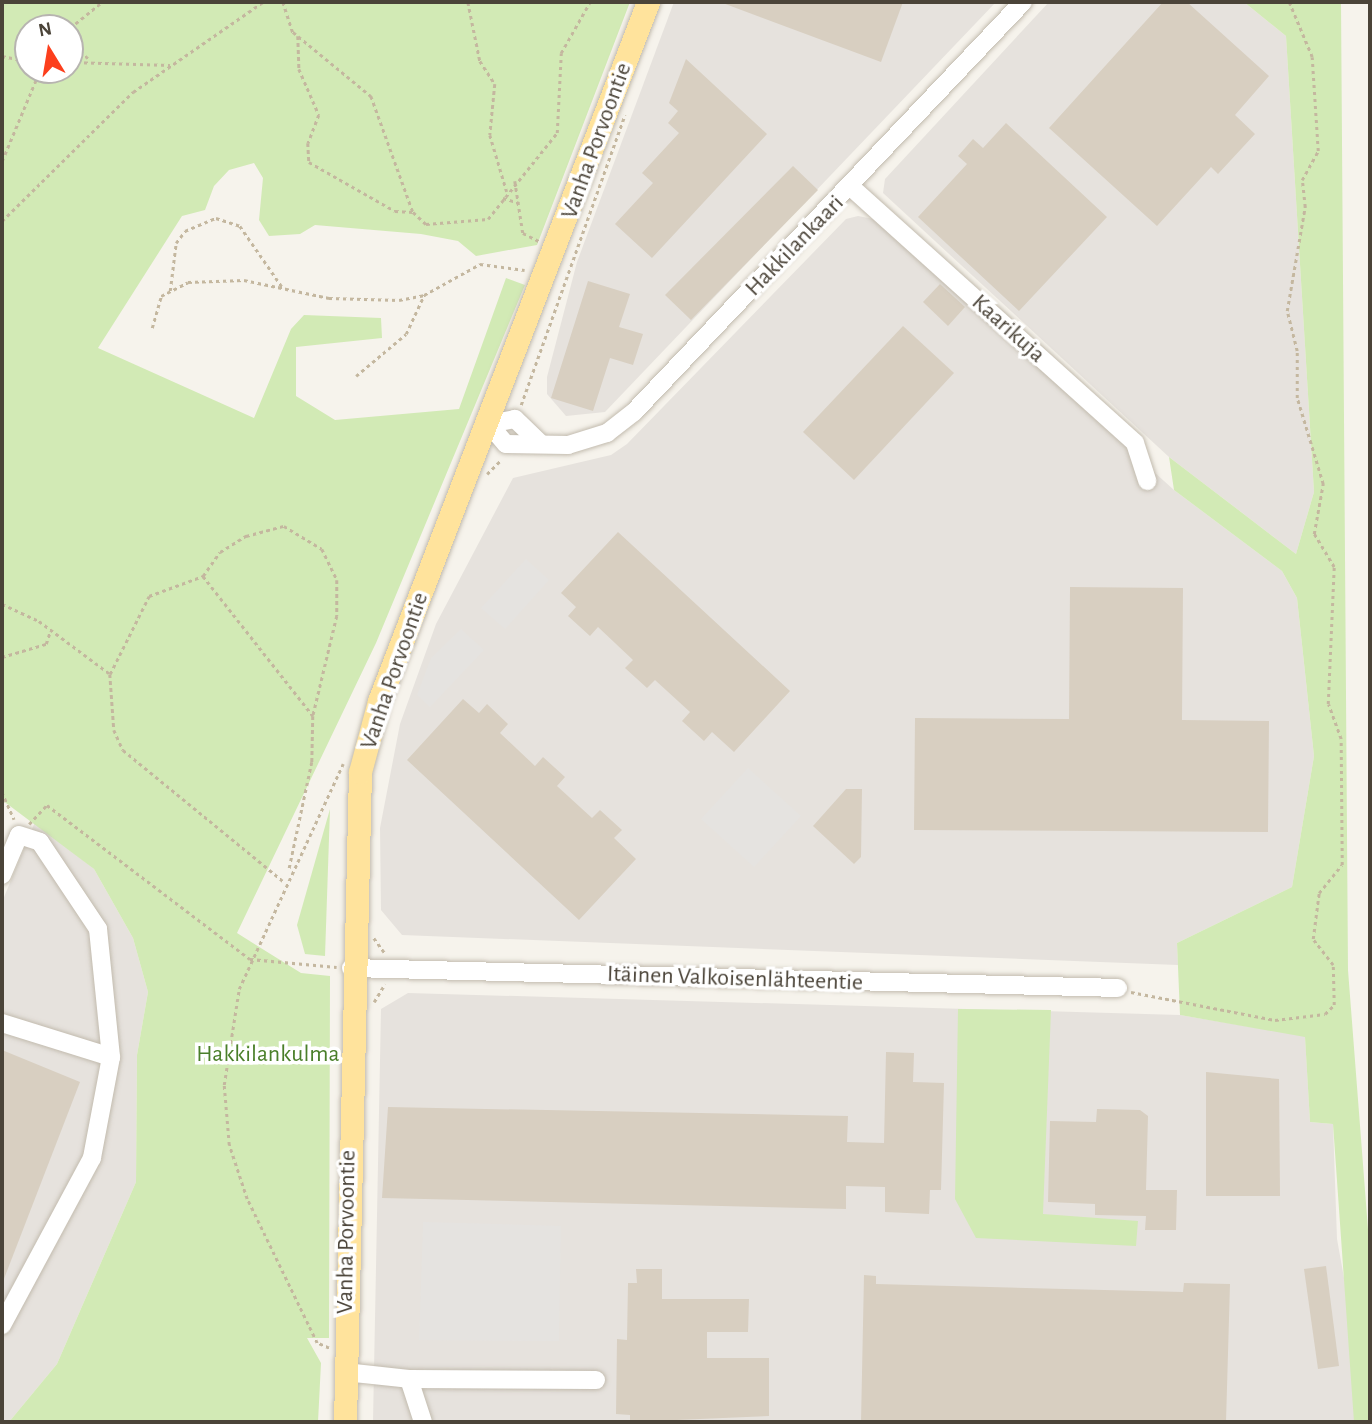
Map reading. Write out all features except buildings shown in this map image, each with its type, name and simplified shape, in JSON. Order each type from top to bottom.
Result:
[{"type":"main road","name":"Vanha Porvoontie","points":[[345,1422],[351,968],[360,772],[379,701],[558,248],[648,2]]},
{"type":"street","name":"Hakkilankaari","points":[[506,454],[540,443],[588,442],[634,412],[851,187],[1023,2]]},
{"type":"street","name":"Kaarikuja","points":[[851,187],[1135,443],[1147,481]]},
{"type":"street","points":[[506,454],[489,424],[514,419],[540,443]]},
{"type":"street","points":[[2,875],[19,835],[40,842],[98,929],[111,1058],[92,1158],[2,1325]]},
{"type":"street","name":"Itäinen Valkoisenlähteentie","points":[[351,968],[1118,988]]},
{"type":"street","points":[[2,1023],[111,1058]]},
{"type":"street","points":[[345,1372],[409,1379],[596,1380]]},
{"type":"street","points":[[409,1379],[423,1422]]},
{"type":"path","points":[[84,17],[102,2]]},
{"type":"path","points":[[2,221],[133,92],[263,2]]},
{"type":"path","points":[[283,2],[298,36],[299,69],[319,115],[308,144],[309,162],[395,211],[413,212]]},
{"type":"path","points":[[468,2],[480,61],[495,84],[490,135],[507,192]]},
{"type":"path","points":[[298,36],[371,96],[413,212],[426,224],[477,223],[503,198],[557,133],[561,53],[590,2]]},
{"type":"path","points":[[1118,988],[1275,1020],[1325,1014],[1334,1005],[1333,965],[1313,939],[1319,893],[1342,865],[1341,739],[1328,704],[1335,567],[1314,534],[1323,484],[1297,398],[1297,351],[1287,311],[1305,207],[1301,180],[1318,151],[1312,57],[1289,2]]},
{"type":"path","points":[[84,55],[90,60]]},
{"type":"path","points":[[84,61],[170,65]]},
{"type":"path","points":[[2,161],[34,84]]},
{"type":"path","points":[[514,419],[630,102]]},
{"type":"path","points":[[515,181],[523,233],[558,248]]},
{"type":"path","points":[[503,198],[519,203]]},
{"type":"path","points":[[170,291],[176,243],[185,231],[216,218],[240,226],[283,288]]},
{"type":"path","points":[[152,328],[160,296],[188,282],[244,280],[365,301],[424,295],[480,264],[547,275]]},
{"type":"path","points":[[356,376],[407,334],[424,295]]},
{"type":"path","points":[[484,478],[506,454]]},
{"type":"path","points":[[284,881],[123,750],[114,730],[110,674],[133,617],[149,596],[202,576],[220,552],[268,526],[301,534],[333,561],[337,616],[313,716],[312,762],[289,873]]},
{"type":"path","points":[[202,576],[313,716]]},
{"type":"path","points":[[2,604],[50,632],[110,674]]},
{"type":"path","points":[[2,657],[46,645],[50,632]]},
{"type":"path","points":[[332,1349],[317,1343],[247,1199],[229,1144],[227,1055],[250,959],[284,881],[328,806],[343,764]]},
{"type":"path","points":[[2,792],[19,835],[47,805],[250,959],[351,968]]},
{"type":"path","points":[[369,1008],[384,985],[385,969],[385,953],[370,932]]},
{"type":"shaded area","points":[[674,2],[996,2],[605,412],[566,416],[547,394],[547,377],[577,262]]},
{"type":"shaded area","points":[[1049,2],[1244,2],[1286,36],[1314,492],[1296,554],[1169,457],[883,193],[885,179]]},
{"type":"shaded area","points":[[858,216],[873,219],[1174,490],[1282,571],[1297,598],[1314,756],[1292,887],[1177,943],[1178,965],[402,935],[381,910],[380,828],[400,724],[436,624],[513,478],[611,455],[627,444],[846,219]]},
{"type":"shaded area","points":[[526,559],[549,580],[505,629],[481,608]]},
{"type":"shaded area","points":[[461,629],[484,650],[430,707],[417,695],[431,658]]},
{"type":"shaded area","points":[[748,768],[801,816],[754,867],[701,819]]},
{"type":"shaded area","points":[[35,822],[94,869],[133,938],[148,992],[137,1055],[136,1182],[57,1364],[9,1422],[2,1422],[2,902]]},
{"type":"shaded area","points":[[408,993],[1180,1015],[1305,1036],[1310,1122],[1333,1124],[1337,1239],[1370,1422],[373,1422],[381,1009]]},
{"type":"shaded area","points":[[423,1222],[561,1226],[559,1341],[419,1340]]},
{"type":"green space","name":"Hakkilankulma","points":[[2,2],[630,2],[537,245],[476,256],[458,241],[421,234],[315,225],[300,234],[269,236],[259,220],[263,178],[254,163],[229,170],[214,186],[205,210],[182,216],[98,348],[254,418],[291,329],[304,315],[381,318],[382,338],[296,347],[296,396],[335,420],[459,409],[506,278],[525,285],[376,643],[237,933],[301,973],[330,976],[329,1338],[307,1338],[321,1363],[318,1422],[9,1422],[57,1364],[136,1182],[137,1055],[148,992],[133,938],[94,869],[2,800]]},
{"type":"green space","points":[[1244,2],[1341,2],[1348,970],[1370,1255],[1370,1422],[1354,1422],[1333,1124],[1310,1122],[1305,1037],[1180,1015],[1177,943],[1292,887],[1314,756],[1297,598],[1282,571],[1174,490],[1169,457],[1296,554],[1314,492],[1286,36]]},
{"type":"green space","points":[[330,809],[325,956],[305,954],[297,925]]},
{"type":"green space","points":[[958,1009],[1051,1010],[1043,1214],[1138,1221],[1136,1246],[976,1238],[955,1199]]}]
